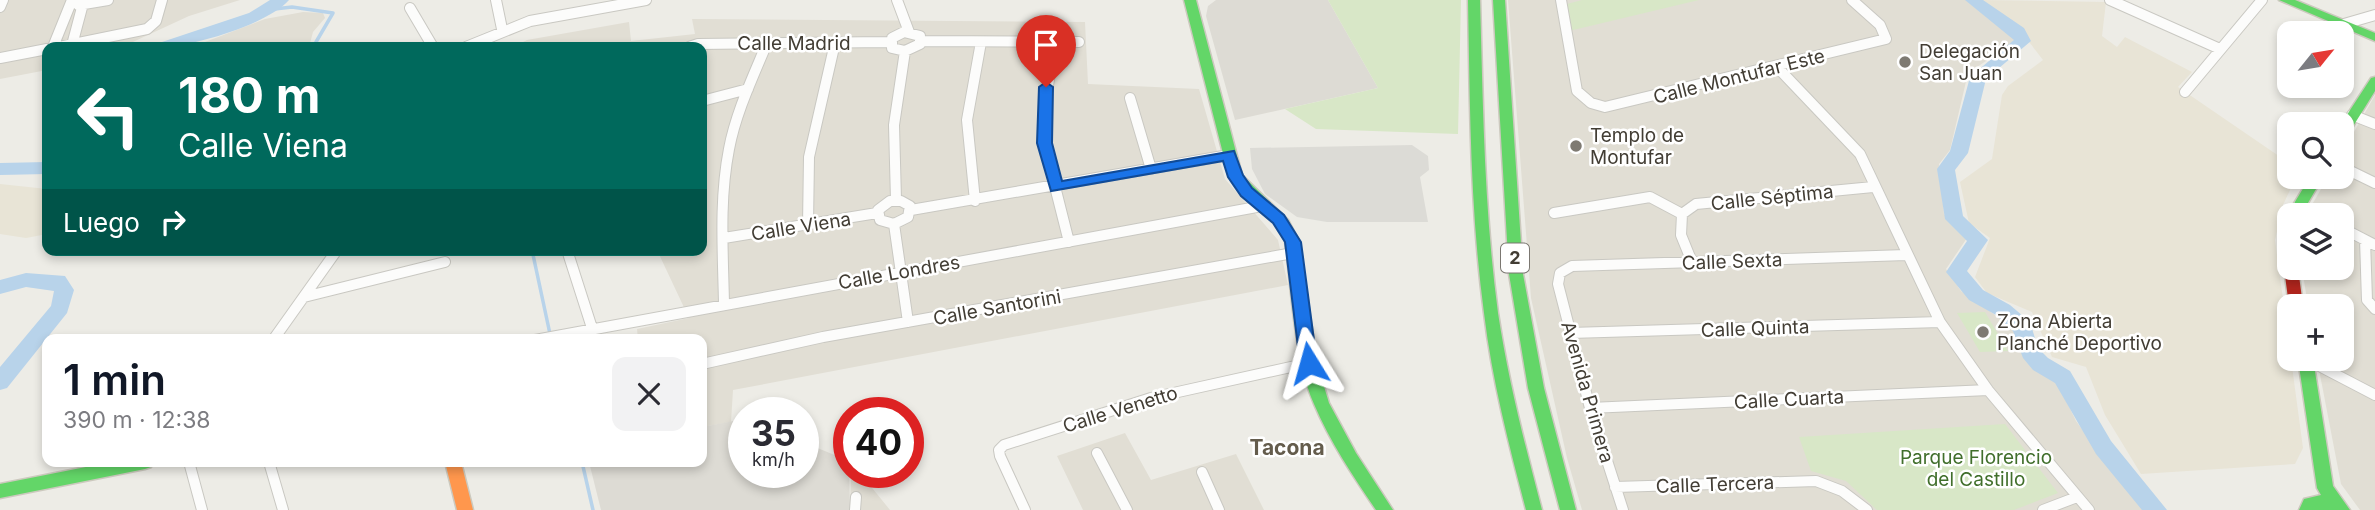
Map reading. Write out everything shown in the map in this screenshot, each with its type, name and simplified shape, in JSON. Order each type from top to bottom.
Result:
[{"type":"main road","points":[[1190,0],[1236,177],[1288,231],[1309,363],[1323,408],[1352,463],[1385,510]]},
{"type":"main road","name":"2","points":[[1474,0],[1482,219],[1491,312],[1508,411],[1534,510]]},
{"type":"main road","name":"2","points":[[1499,0],[1511,219],[1521,312],[1540,412],[1568,510]]},
{"type":"main road","points":[[2285,0],[2337,21]]},
{"type":"main road","points":[[2354,28],[2375,37]]},
{"type":"main road","points":[[2375,65],[2375,73]]},
{"type":"main road","points":[[2354,112],[2375,81]]},
{"type":"main road","points":[[2307,371],[2326,488],[2341,510]]},
{"type":"main road","points":[[0,491],[120,467]]},
{"type":"main road","points":[[454,467],[465,510]]},
{"type":"main road","points":[[2312,506],[2326,488]]},
{"type":"main road","points":[[2312,506],[2341,510]]},
{"type":"street","points":[[0,7],[3,0]]},
{"type":"street","points":[[55,42],[71,4],[108,0]]},
{"type":"street","points":[[86,42],[146,29],[156,22],[162,0]]},
{"type":"street","points":[[496,0],[502,29]]},
{"type":"street","points":[[476,42],[502,29],[600,4],[646,0]]},
{"type":"street","points":[[897,0],[904,33]]},
{"type":"street","name":"Calle Montufar Este","points":[[1561,0],[1577,91],[1591,103],[1615,106],[1886,39],[1880,24],[1852,0]]},
{"type":"street","points":[[2110,0],[2220,49]]},
{"type":"street","points":[[2185,92],[2262,0]]},
{"type":"street","points":[[73,42],[83,2]]},
{"type":"street","points":[[410,8],[430,42]]},
{"type":"street","points":[[2354,21],[2375,15]]},
{"type":"street","points":[[904,33],[920,36],[922,41],[918,47],[905,51],[892,48],[890,42],[904,33]]},
{"type":"street","points":[[922,41],[1079,43]]},
{"type":"street","name":"Calle Madrid","points":[[707,45],[890,42]]},
{"type":"street","points":[[975,201],[967,120],[981,42]]},
{"type":"street","points":[[1055,42],[1043,117],[1044,143],[1069,242]]},
{"type":"street","points":[[724,304],[729,149],[747,89],[767,43]]},
{"type":"street","points":[[808,225],[809,157],[835,43]]},
{"type":"street","points":[[0,58],[42,50]]},
{"type":"street","points":[[896,200],[891,149],[895,98],[905,51]]},
{"type":"street","points":[[1777,67],[1860,154],[1873,187],[1940,322],[1988,390],[2089,510]]},
{"type":"street","points":[[707,100],[747,89]]},
{"type":"street","points":[[1130,98],[1151,169]]},
{"type":"street","points":[[2354,116],[2375,124]]},
{"type":"street","points":[[911,209],[975,201],[1229,155]]},
{"type":"street","points":[[2354,173],[2375,183]]},
{"type":"street","name":"Calle Séptima","points":[[1682,214],[1696,204],[1873,187]]},
{"type":"street","points":[[1554,213],[1650,197],[1682,214],[1681,235],[1692,262]]},
{"type":"street","points":[[896,200],[906,203],[911,209],[905,221],[894,224],[884,223],[877,213],[881,206],[896,200]]},
{"type":"street","name":"Calle Londres","points":[[568,334],[1262,206]]},
{"type":"street","name":"Calle Viena","points":[[724,239],[877,213]]},
{"type":"street","points":[[894,224],[908,322]]},
{"type":"street","points":[[2354,234],[2370,243],[2367,300],[2375,309]]},
{"type":"street","name":"Calle Santorini","points":[[707,362],[908,322],[1293,253]]},
{"type":"street","name":"Calle Sexta","points":[[1560,273],[1572,266],[1906,255]]},
{"type":"street","points":[[277,334],[333,256]]},
{"type":"street","points":[[569,256],[592,328]]},
{"type":"street","points":[[304,297],[445,262]]},
{"type":"street","name":"Avenida Primera","points":[[1560,273],[1558,284],[1570,333],[1590,408],[1623,510]]},
{"type":"street","name":"Calle Quinta","points":[[1570,333],[1940,322]]},
{"type":"street","name":"Calle Venetto","points":[[1025,510],[1000,456],[999,450],[1004,445],[1106,411],[1198,386],[1309,363]]},
{"type":"street","points":[[2328,371],[2375,395]]},
{"type":"street","name":"Calle Cuarta","points":[[1590,408],[1988,390]]},
{"type":"street","points":[[1097,453],[1126,510]]},
{"type":"street","points":[[190,467],[202,510]]},
{"type":"street","points":[[270,467],[283,510]]},
{"type":"street","points":[[1202,472],[1219,510]]},
{"type":"street","name":"Calle Tercera","points":[[1615,487],[1816,481],[1842,491],[1867,510]]},
{"type":"street","points":[[2043,510],[2077,496]]},
{"type":"shaded area","points":[[0,0],[240,0],[189,16],[133,42],[42,42],[42,71],[0,79]]},
{"type":"shaded area","points":[[1216,0],[1328,0],[1378,88],[1235,120],[1206,16],[1208,6]]},
{"type":"shaded area","points":[[1508,0],[1967,0],[2014,35],[2016,41],[1968,73],[1950,150],[1939,164],[1944,214],[1967,238],[1946,269],[1961,291],[2015,329],[2013,336],[2033,367],[2058,384],[2076,421],[2115,474],[2148,510],[1582,510],[1567,458],[1531,298]]},
{"type":"shaded area","points":[[1981,0],[2106,2],[2102,36],[2117,47],[2125,37],[2192,72],[2178,87],[2277,155],[2277,189],[2290,189],[2284,203],[2277,203],[2277,280],[2280,280],[2282,294],[2277,294],[2277,371],[2293,371],[2303,448],[2295,464],[2141,474],[2105,415],[2086,367],[2052,357],[2032,312],[1987,293],[1975,277],[1990,238],[1969,223],[1960,182],[1992,159],[2002,95],[2008,86],[2043,60],[2016,25]]},
{"type":"shaded area","points":[[303,12],[323,13],[325,18],[313,32],[310,42],[205,42],[265,19]]},
{"type":"shaded area","points":[[692,19],[1085,22],[1088,84],[1199,89],[1225,179],[1278,240],[1288,285],[733,390],[733,397],[728,397],[728,423],[707,426],[707,334],[638,334],[637,329],[689,318],[660,256],[707,256],[707,42],[523,42],[629,22],[631,41],[695,34]]},
{"type":"shaded area","points":[[2375,95],[2375,510],[2360,510],[2341,484],[2319,371],[2354,371],[2354,294],[2306,294],[2304,280],[2354,280],[2354,203],[2313,203],[2321,189],[2354,189],[2354,132]]},
{"type":"shaded area","points":[[1412,145],[1428,156],[1429,170],[1420,177],[1428,222],[1327,222],[1297,217],[1265,194],[1252,169],[1250,148]]},
{"type":"shaded area","points":[[0,184],[42,188],[42,235],[26,238],[0,234]]},
{"type":"shaded area","points":[[728,422],[728,488],[819,488],[819,449],[833,454],[833,488],[850,488],[850,510],[601,510],[590,467],[707,467],[707,426]]},
{"type":"shaded area","points":[[1125,433],[1151,480],[1236,454],[1264,510],[1083,510],[1057,456]]},
{"type":"shaded area","points":[[851,488],[872,488],[890,510],[850,510]]},
{"type":"green space","points":[[1328,0],[1461,0],[1458,134],[1316,129],[1285,109],[1378,88]]},
{"type":"green space","points":[[1582,0],[1699,0],[1569,31],[1567,4]]},
{"type":"green space","name":"Zona Abierta Planché Deportivo","points":[[1985,312],[2008,351],[1980,352],[1957,313]]},
{"type":"green space","name":"Parque Florencio del Castillo","points":[[2005,424],[2058,493],[2014,510],[1877,510],[1846,481],[1811,471],[1799,437]]},
{"type":"waterway","points":[[180,42],[255,16],[281,0]]},
{"type":"waterway","points":[[1973,0],[2018,32],[2023,41],[1978,77],[1959,153],[1946,169],[1954,219],[1978,240],[1956,272],[1976,295],[2003,310],[2023,328],[2030,353],[2040,364],[2063,377],[2104,448],[2156,510]]},
{"type":"waterway","points":[[266,10],[292,7],[333,13],[316,42]]},
{"type":"waterway","points":[[0,169],[42,168]]},
{"type":"waterway","points":[[533,256],[550,334]]},
{"type":"waterway","points":[[0,287],[26,280],[58,281],[64,290],[60,308],[0,382]]},
{"type":"waterway","points":[[583,467],[593,510]]},
{"type":"traffic: fast","points":[[1190,0],[1236,177],[1283,223],[1292,241],[1309,363],[1321,403],[1350,458],[1385,510]]},
{"type":"traffic: fast","points":[[1474,0],[1478,156],[1486,274],[1504,387],[1534,510]]},
{"type":"traffic: fast","points":[[1499,0],[1516,274],[1536,388],[1568,510]]},
{"type":"traffic: fast","points":[[2285,0],[2375,37]]},
{"type":"traffic: fast","points":[[2354,114],[2375,81]]},
{"type":"traffic: fast","points":[[2301,203],[2309,189]]},
{"type":"traffic: fast","points":[[2307,371],[2325,488],[2342,510]]},
{"type":"traffic: fast","points":[[0,491],[120,467]]},
{"type":"traffic: fast","points":[[2307,510],[2310,504],[2323,502],[2339,509]]},
{"type":"traffic: slow","points":[[454,467],[465,510]]},
{"type":"traffic: jam","points":[[2293,280],[2294,294]]},
{"type":"place","name":"Delegación San Juan","points":[[1905,62]]},
{"type":"place","name":"Templo de Montufar","points":[[1576,146]]},
{"type":"place","name":"Zona Abierta Planché Deportivo","points":[[1983,332]]},
{"type":"district","name":"Tacona","points":[[1287,448]]},
{"type":"route","points":[[1046,87],[1044,143],[1056,187],[1229,155],[1236,177],[1247,192],[1279,219],[1293,242],[1309,363]]}]
